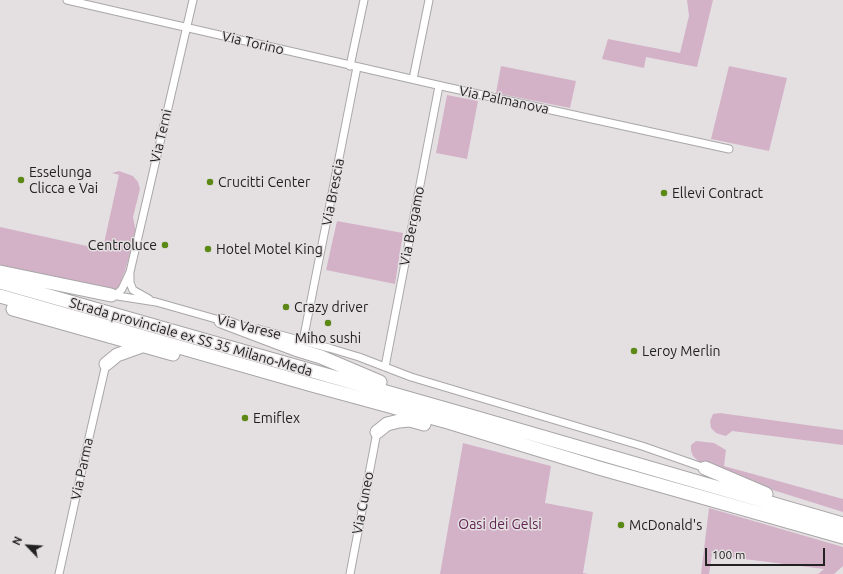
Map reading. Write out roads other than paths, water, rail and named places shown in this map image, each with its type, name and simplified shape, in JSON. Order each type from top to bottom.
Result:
[{"type":"highway","points":[[0,272],[111,295]]},
{"type":"highway","name":"Strada provinciale ex SS 35 Milano-Meda","points":[[0,282],[380,397]]},
{"type":"highway","name":"Strada provinciale ex SS 35 Milano-Meda","points":[[0,296],[240,363],[380,397]]},
{"type":"highway","points":[[0,305],[142,346],[231,369],[240,363]]},
{"type":"highway","points":[[221,321],[321,357],[364,376],[474,417]]},
{"type":"highway","points":[[99,334],[107,343],[109,351],[106,364]]},
{"type":"highway","points":[[106,364],[117,355],[142,346]]},
{"type":"highway","points":[[380,397],[474,417],[843,523]]},
{"type":"highway","points":[[380,397],[448,422],[599,468],[843,537]]},
{"type":"highway","points":[[377,432],[387,424],[399,421],[410,420],[436,427],[448,422]]},
{"type":"highway","points":[[704,468],[760,492],[843,523]]},
{"type":"street","name":"Via Torino","points":[[67,0],[439,86]]},
{"type":"street","name":"Via Terni","points":[[130,272],[192,0]]},
{"type":"street","name":"Via Brescia","points":[[303,341],[354,66],[364,0]]},
{"type":"street","points":[[413,79],[429,0]]},
{"type":"street","name":"Via Palmanova","points":[[439,86],[729,149]]},
{"type":"street","name":"Via Bergamo","points":[[385,367],[439,86]]},
{"type":"street","points":[[111,295],[118,293],[122,289],[130,272]]},
{"type":"street","points":[[130,272],[130,283],[133,290],[156,302]]},
{"type":"street","name":"Via Varese","points":[[111,295],[156,302],[221,321],[353,355],[411,377],[642,446],[704,468]]},
{"type":"street","name":"Via Parma","points":[[59,574],[106,364]]},
{"type":"street","name":"Via Cuneo","points":[[350,574],[377,432]]},
{"type":"place","name":"Esselunga Clicca e Vai","points":[[21,180]]},
{"type":"place","name":"Crucitti Center","points":[[210,182]]},
{"type":"place","name":"Ellevi Contract","points":[[664,193]]},
{"type":"place","name":"Centroluce","points":[[165,245]]},
{"type":"place","name":"Hotel Motel King","points":[[208,249]]},
{"type":"place","name":"Crazy driver","points":[[286,307]]},
{"type":"place","name":"Miho sushi","points":[[328,323]]},
{"type":"place","name":"Leroy Merlin","points":[[634,351]]},
{"type":"place","name":"Emiflex","points":[[245,418]]},
{"type":"place","name":"McDonald's","points":[[621,525]]},
{"type":"park label","name":"Oasi dei Gelsi","points":[[500,524]]}]
